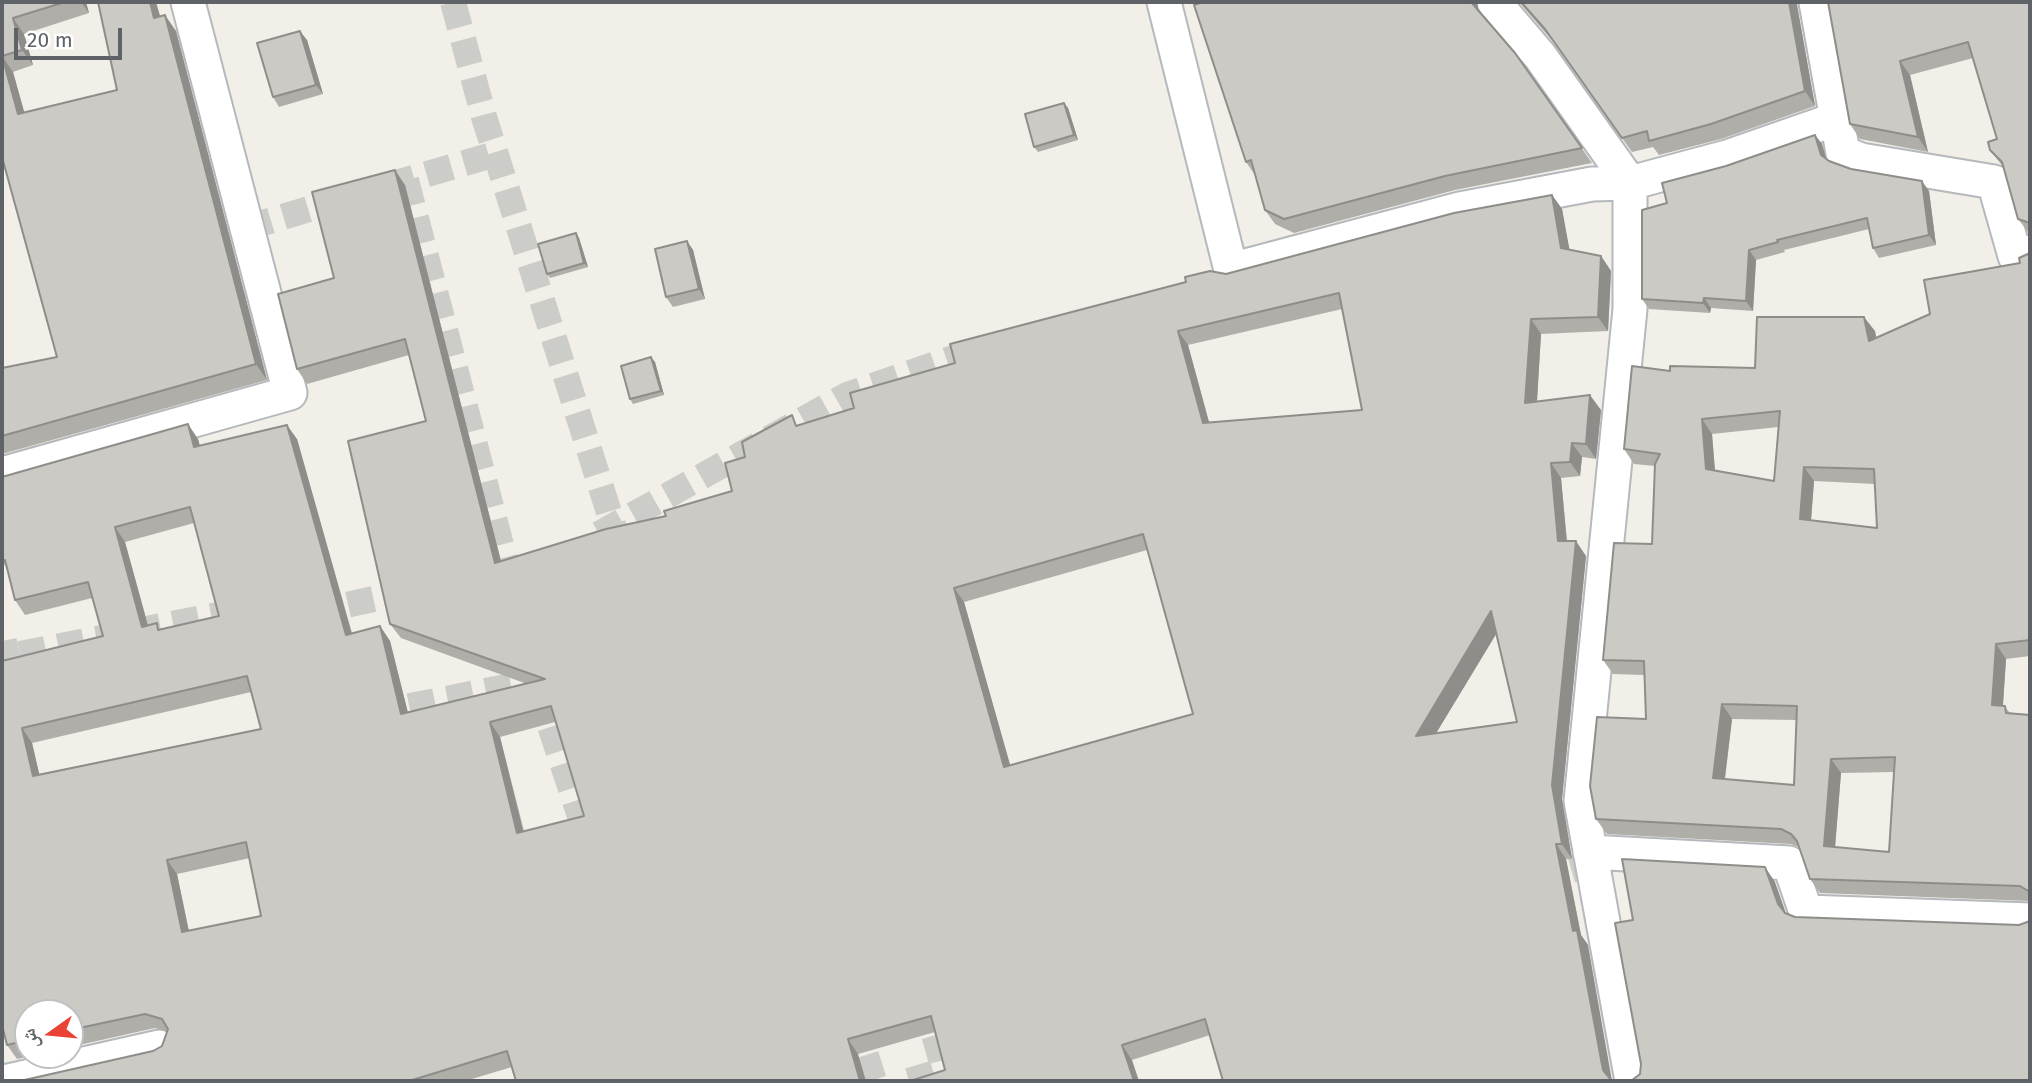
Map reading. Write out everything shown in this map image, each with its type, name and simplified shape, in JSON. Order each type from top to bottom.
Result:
[{"type":"street","points":[[2,474],[290,393],[188,2]]},
{"type":"street","points":[[1164,2],[1231,270],[1461,209],[1592,184],[1630,183],[1727,157],[1839,118]]},
{"type":"street","points":[[1494,2],[1540,56],[1630,183],[1630,309],[1581,801],[1632,1081]]},
{"type":"street","points":[[1816,2],[1839,118],[1843,153],[1861,160],[1994,183],[2015,256],[2030,252]]},
{"type":"street","points":[[1590,852],[1789,863],[1806,912],[2030,920]]},
{"type":"street","points":[[8,1081],[159,1047]]},
{"type":"building","points":[[2,2],[65,2],[13,18],[22,50],[2,56]]},
{"type":"building","points":[[98,2],[150,2],[154,18],[165,15],[256,364],[2,436],[2,368],[57,357],[2,157],[2,56],[18,114],[117,90]]},
{"type":"building","points":[[1203,2],[1471,2],[1515,53],[1582,148],[1445,176],[1284,219],[1265,210],[1251,160],[1246,162],[1194,5]]},
{"type":"building","points":[[1521,2],[1789,2],[1805,91],[1711,124],[1649,141],[1647,131],[1622,138],[1545,29]]},
{"type":"building","points":[[1828,2],[2030,2],[2030,223],[2018,219],[2002,162],[1990,150],[1988,142],[1997,139],[1968,42],[1900,61],[1918,137],[1850,124]]},
{"type":"building","points":[[300,31],[316,85],[273,97],[257,43]]},
{"type":"building","points":[[1064,103],[1074,135],[1034,147],[1025,114]]},
{"type":"building","points":[[1815,135],[1821,155],[1829,161],[1851,169],[1922,181],[1929,235],[1873,248],[1867,218],[1777,240],[1778,242],[1749,250],[1746,301],[1704,298],[1703,303],[1642,299],[1642,210],[1667,203],[1662,183],[1726,166]]},
{"type":"building","points":[[395,170],[495,563],[606,529],[666,516],[664,511],[732,491],[725,463],[745,457],[742,442],[792,415],[796,426],[854,408],[850,393],[955,363],[950,344],[1186,282],[1185,277],[1210,271],[1226,274],[1454,213],[1552,195],[1561,248],[1601,256],[1598,317],[1531,319],[1525,403],[1590,395],[1586,444],[1572,443],[1570,462],[1551,463],[1558,541],[1576,541],[1552,785],[1562,844],[1556,844],[1573,931],[1577,930],[1603,1070],[1612,1081],[1223,1081],[1205,1019],[1122,1045],[1134,1081],[910,1081],[945,1070],[931,1016],[848,1039],[860,1081],[516,1081],[507,1051],[409,1081],[20,1081],[84,1069],[84,1067],[153,1051],[162,1046],[168,1029],[162,1019],[145,1014],[84,1027],[84,999],[14,999],[14,1043],[7,1045],[2,1025],[2,661],[103,636],[88,582],[15,600],[5,560],[2,562],[2,477],[188,424],[194,447],[287,425],[346,635],[380,626],[401,714],[545,679],[390,624],[348,441],[426,421],[405,339],[297,369],[278,294],[334,278],[312,192]],"holes":[[[1339,293],[1362,410],[1203,423],[1178,331]],[[190,507],[219,616],[158,630],[157,623],[142,627],[115,527]],[[1143,534],[1193,714],[1004,767],[954,588]],[[1491,611],[1517,722],[1416,736]],[[247,676],[261,729],[33,776],[22,728]],[[551,706],[584,816],[517,833],[490,722]],[[246,842],[261,916],[182,932],[167,860]]]},
{"type":"building","points":[[576,233],[584,263],[547,274],[538,244]]},
{"type":"building","points":[[687,241],[699,289],[666,297],[655,249]]},
{"type":"building","points":[[2030,253],[2030,640],[1996,644],[1992,705],[2005,706],[2006,713],[2030,715],[2030,892],[2020,886],[1810,879],[1797,841],[1781,829],[1596,819],[1590,786],[1597,717],[1646,719],[1644,661],[1603,660],[1614,543],[1652,544],[1655,464],[1660,454],[1624,449],[1632,366],[1670,371],[1670,366],[1755,368],[1757,317],[1864,317],[1869,341],[1930,314],[1924,280],[2020,263],[2019,258]],"holes":[[[1780,411],[1774,481],[1706,469],[1702,419]],[[1804,467],[1874,469],[1877,528],[1800,519]],[[1722,704],[1797,706],[1794,785],[1713,778]],[[1895,757],[1889,852],[1824,846],[1831,759]]]},
{"type":"building","points":[[651,357],[661,391],[630,399],[621,366]]},
{"type":"building","points":[[1622,859],[1765,867],[1778,904],[1785,913],[1795,917],[2019,925],[2030,921],[2030,1081],[1631,1081],[1640,1074],[1641,1064],[1615,923],[1633,920]]},
{"type":"tunnel","points":[[453,2],[484,117],[624,560]]},
{"type":"tunnel","points":[[389,185],[496,154]]},
{"type":"tunnel","points":[[406,180],[514,595]]},
{"type":"tunnel","points":[[246,228],[349,197]]},
{"type":"tunnel","points":[[599,534],[847,395],[985,347]]},
{"type":"tunnel","points":[[310,613],[419,589]]},
{"type":"tunnel","points":[[20,654],[253,608]]},
{"type":"tunnel","points":[[2,658],[20,654]]},
{"type":"tunnel","points":[[371,714],[536,681]]},
{"type":"tunnel","points":[[538,690],[591,849]]},
{"type":"tunnel","points":[[1534,881],[1592,864]]},
{"type":"tunnel","points":[[924,998],[944,1070]]},
{"type":"tunnel","points":[[854,1018],[874,1081]]},
{"type":"tunnel","points":[[909,1081],[978,1060]]}]
